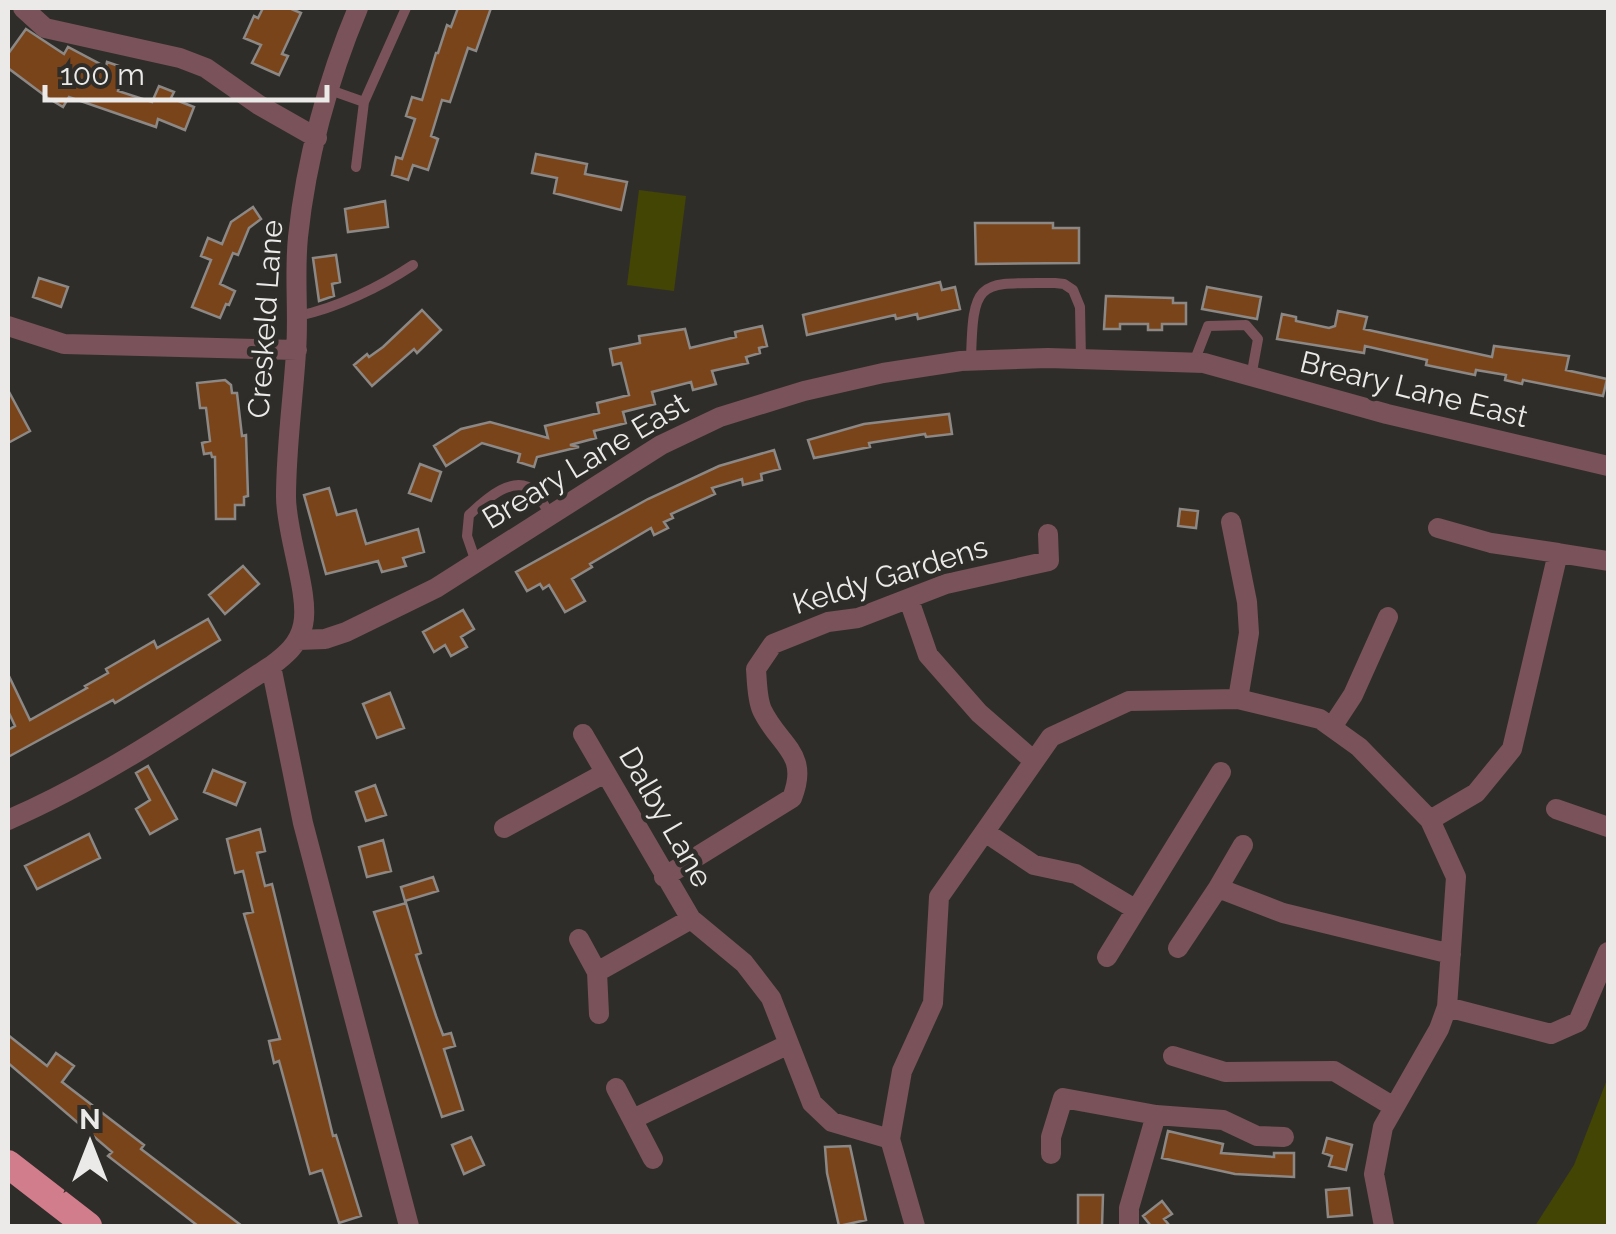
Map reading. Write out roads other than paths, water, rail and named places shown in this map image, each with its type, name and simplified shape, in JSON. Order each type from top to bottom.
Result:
[{"type":"highway","points":[[8,1164],[88,1226]]},
{"type":"street","points":[[23,8],[45,28],[180,58],[206,68],[316,138]]},
{"type":"street","name":"Creskeld Lane","points":[[298,640],[304,606],[286,520],[286,450],[298,316],[298,240],[316,138],[358,8]]},
{"type":"street","points":[[8,326],[64,344],[296,350]]},
{"type":"street","name":"Breary Lane East","points":[[298,640],[325,639],[436,588],[662,445],[720,417],[883,373],[972,361],[1194,363],[1232,369],[1387,414],[1608,466]]},
{"type":"street","points":[[1230,522],[1248,602],[1249,633],[1238,700]]},
{"type":"street","points":[[1438,528],[1490,544],[1608,561]]},
{"type":"street","name":"Keldy Gardens","points":[[664,877],[792,798],[799,781],[798,763],[761,708],[756,669],[773,644],[828,622],[858,618],[946,584],[1050,570],[1048,534]]},
{"type":"street","points":[[1430,820],[1476,792],[1512,750],[1558,553]]},
{"type":"street","points":[[909,600],[928,656],[978,713],[1034,762]]},
{"type":"street","points":[[1332,727],[1352,695],[1388,617]]},
{"type":"street","points":[[8,820],[104,774],[272,666],[298,640]]},
{"type":"street","points":[[272,666],[308,840],[409,1226]]},
{"type":"street","points":[[915,1226],[890,1139],[902,1070],[933,1003],[939,897],[1051,737],[1129,701],[1238,700],[1320,718],[1359,747],[1430,820],[1456,877],[1447,1007],[1439,1029],[1383,1126],[1374,1174],[1384,1226]]},
{"type":"street","name":"Dalby Lane","points":[[583,734],[691,919],[744,963],[771,998],[812,1103],[832,1122],[890,1139]]},
{"type":"street","points":[[1107,957],[1221,772]]},
{"type":"street","points":[[504,828],[605,773]]},
{"type":"street","points":[[1556,809],[1608,826]]},
{"type":"street","points":[[985,832],[1034,865],[1076,874],[1135,908]]},
{"type":"street","points":[[1178,948],[1243,845]]},
{"type":"street","points":[[1218,888],[1283,913],[1451,954]]},
{"type":"street","points":[[597,972],[691,919]]},
{"type":"street","points":[[579,939],[597,972],[599,1014]]},
{"type":"street","points":[[1447,1007],[1551,1034],[1578,1022],[1608,952]]},
{"type":"street","points":[[633,1119],[789,1044]]},
{"type":"street","points":[[1173,1056],[1225,1072],[1334,1071],[1394,1108]]},
{"type":"street","points":[[616,1088],[654,1159]]},
{"type":"street","points":[[1051,1154],[1051,1137],[1063,1098],[1156,1115],[1223,1120],[1256,1136],[1284,1137]]},
{"type":"street","points":[[1129,1226],[1129,1208],[1156,1115]]},
{"type":"lane","points":[[356,167],[364,102],[406,8]]},
{"type":"lane","points":[[330,90],[364,102]]},
{"type":"lane","points":[[298,316],[318,312],[389,281],[413,265]]},
{"type":"lane","points":[[972,361],[975,304],[987,286],[998,283],[1064,284],[1073,290],[1080,307],[1081,360]]},
{"type":"lane","points":[[1194,363],[1208,326],[1246,325],[1258,339],[1250,377]]},
{"type":"lane","points":[[476,562],[467,536],[468,515],[492,494],[518,485],[534,490],[550,514]]}]
